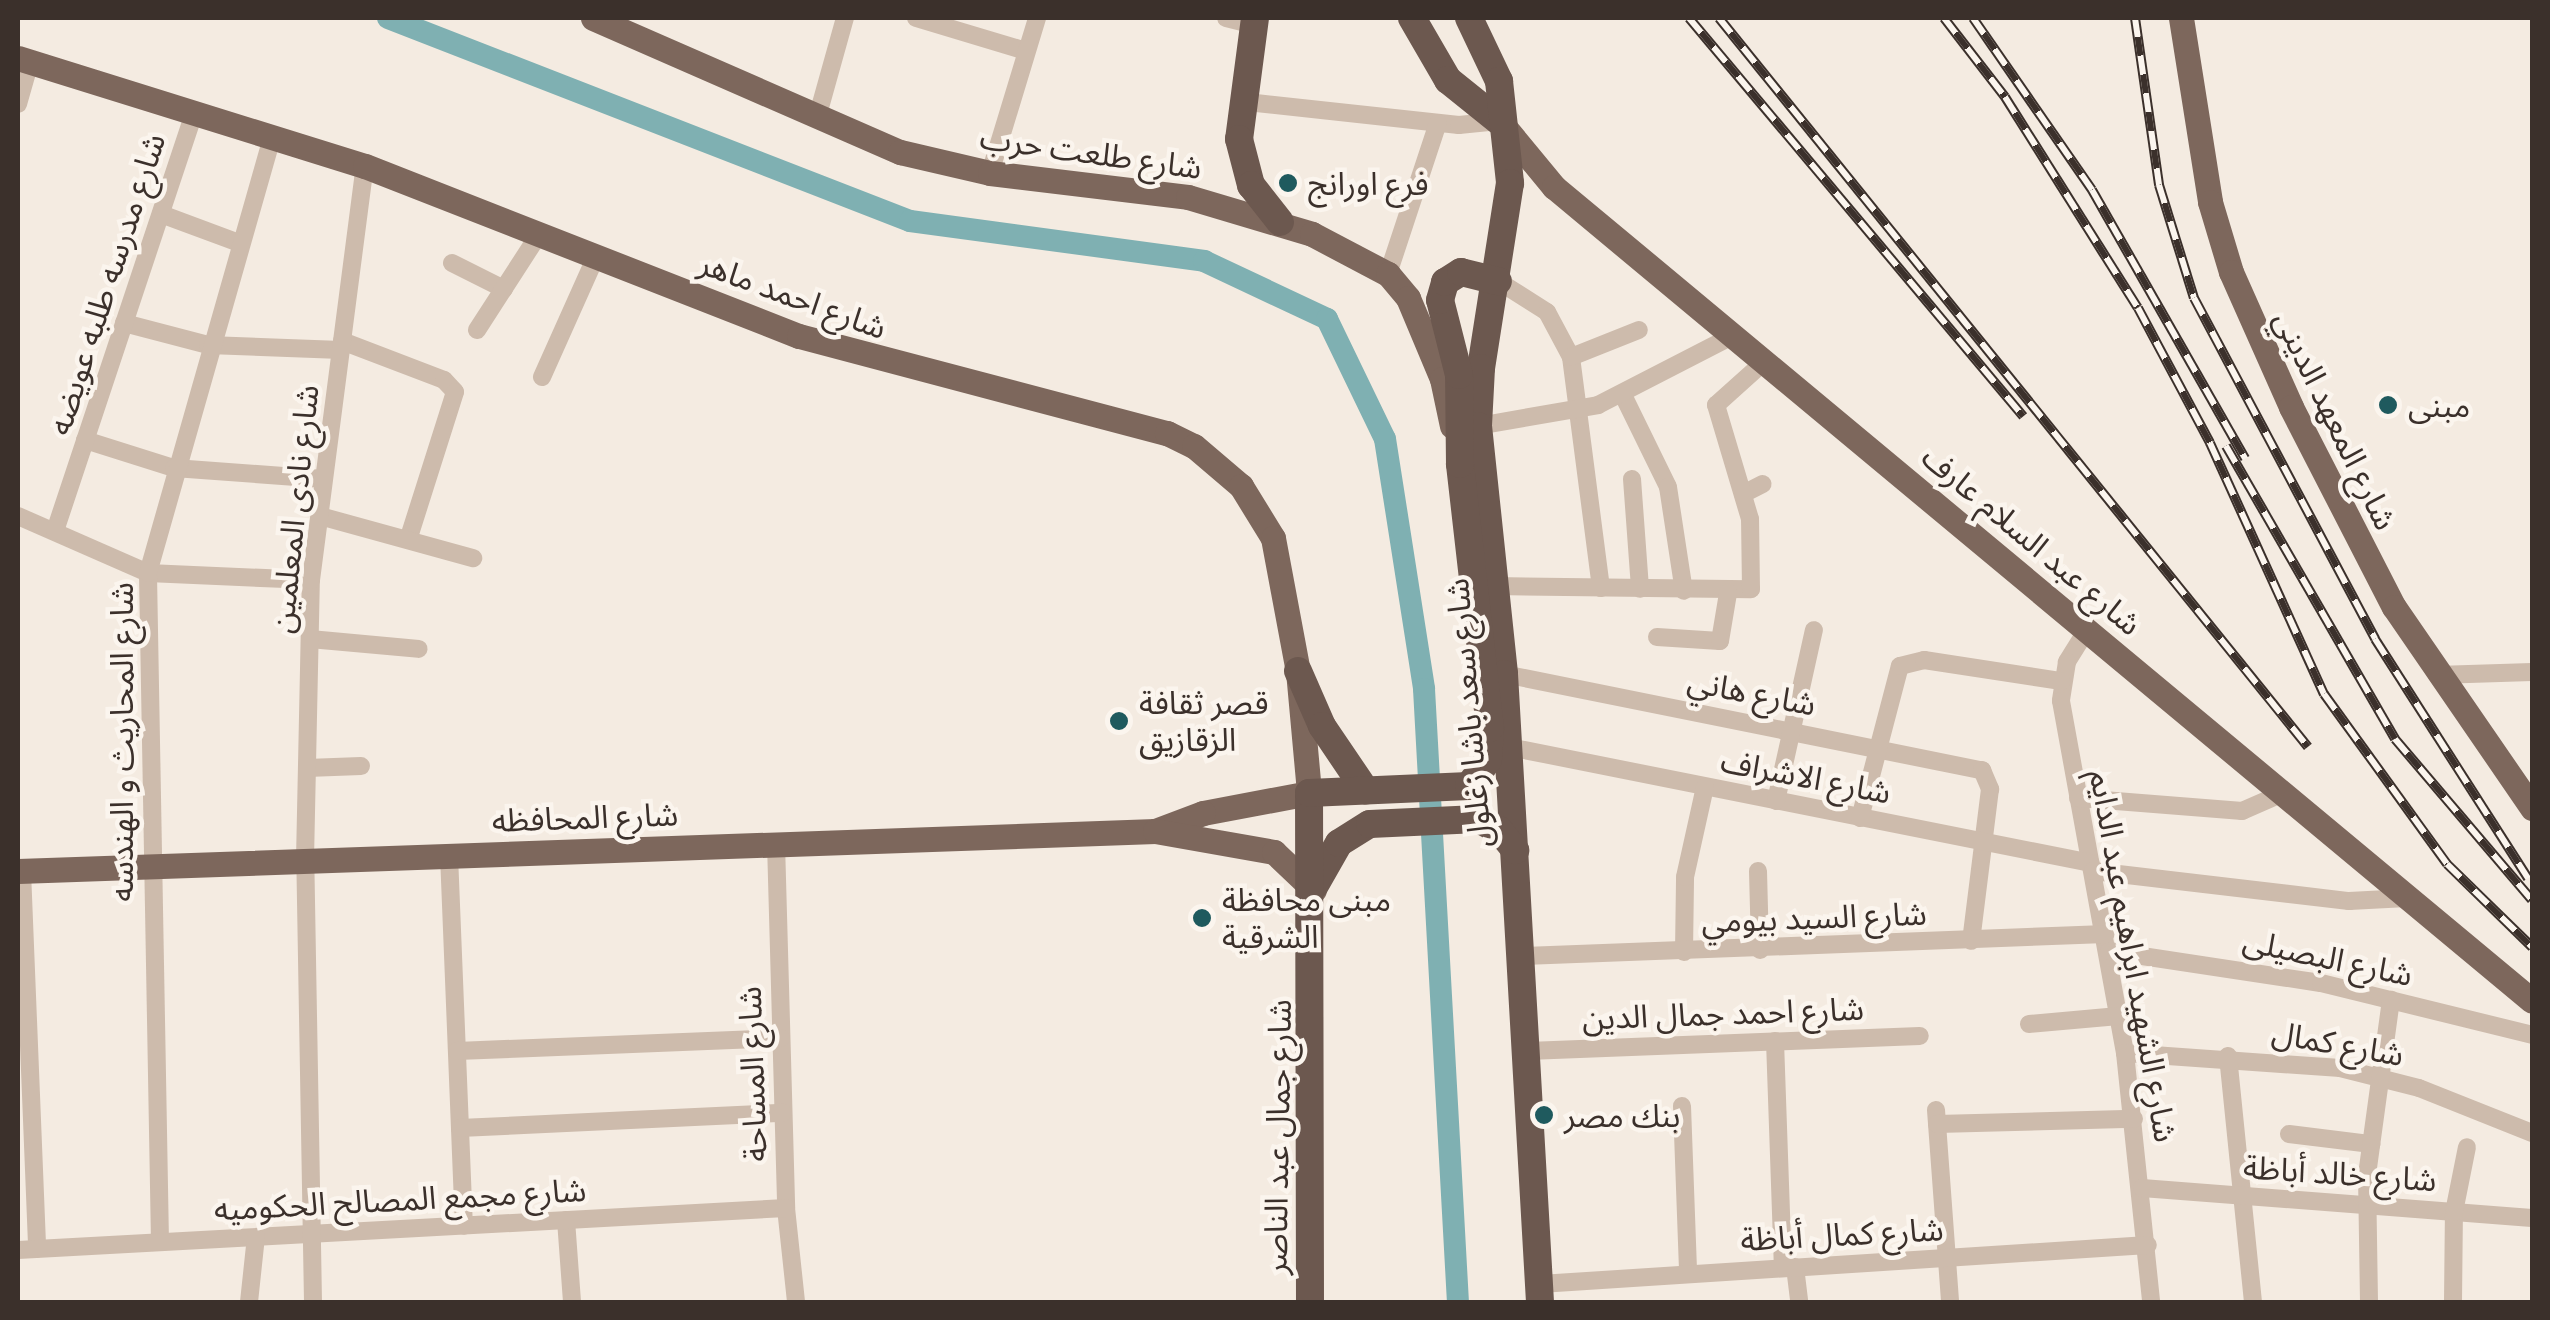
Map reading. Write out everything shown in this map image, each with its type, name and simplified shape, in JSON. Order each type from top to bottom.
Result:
[{"type":"highway","points":[[1412,18],[1448,80],[1500,121]]},
{"type":"highway","name":"شارع سعد باشا زغلول","points":[[1469,18],[1496,69],[1510,182],[1498,281],[1480,368],[1478,426],[1504,674],[1499,737]]},
{"type":"highway","points":[[1255,21],[1239,139],[1245,170],[1280,222]]},
{"type":"highway","name":"شارع سعد باشا زغلول","points":[[1498,281],[1461,272],[1441,291],[1458,375],[1460,464],[1515,850],[1540,1293]]},
{"type":"highway","points":[[1298,671],[1322,726],[1368,791]]},
{"type":"highway","points":[[1470,785],[1499,737]]},
{"type":"highway","points":[[1309,793],[1470,785]]},
{"type":"highway","points":[[1470,785],[1484,821],[1515,850]]},
{"type":"highway","name":"شارع جمال عبد الناصر","points":[[1309,793],[1314,890],[1310,1302]]},
{"type":"highway","points":[[1314,890],[1339,843],[1370,824],[1484,821]]},
{"type":"main road","name":"شارع طلعت حرب","points":[[594,18],[900,152],[990,173],[1188,197],[1280,222],[1388,274]]},
{"type":"main road","name":"شارع المعهد الديني","points":[[2181,18],[2194,124],[2231,272],[2337,504],[2438,675],[2532,808]]},
{"type":"main road","name":"شارع احمد ماهر","points":[[24,60],[365,166],[847,352],[1167,432],[1194,446],[1241,486],[1273,538],[1298,671],[1309,793]]},
{"type":"main road","name":"شارع عبد السلام عارف","points":[[1500,121],[1554,187],[2532,1001]]},
{"type":"main road","points":[[1388,274],[1427,338],[1460,464]]},
{"type":"main road","name":"شارع المحافظه","points":[[1155,831],[1203,814],[1309,793]]},
{"type":"main road","name":"شارع المحافظه","points":[[20,871],[1155,831],[1274,852],[1314,890]]},
{"type":"street","points":[[817,118],[844,18]]},
{"type":"street","points":[[916,18],[1026,51]]},
{"type":"street","points":[[990,173],[1037,18]]},
{"type":"street","points":[[1226,18],[1255,21]]},
{"type":"street","points":[[19,92],[24,60]]},
{"type":"street","points":[[1247,102],[1438,123],[1500,121]]},
{"type":"street","name":"شارع مدرسه طلبه عويضه","points":[[55,530],[194,114]]},
{"type":"street","points":[[1388,274],[1438,123]]},
{"type":"street","name":"شارع المحاريث و الهندسه","points":[[160,1242],[148,573],[208,345],[272,138]]},
{"type":"street","name":"شارع نادى المعلمين","points":[[313,1302],[316,1234],[306,860],[311,580],[365,166]]},
{"type":"street","points":[[160,214],[239,243]]},
{"type":"street","points":[[477,330],[539,234]]},
{"type":"street","points":[[542,377],[596,256]]},
{"type":"street","points":[[452,263],[504,289]]},
{"type":"street","points":[[1498,281],[1547,312],[1570,357],[1601,588]]},
{"type":"street","points":[[124,323],[208,345],[342,346],[444,380],[454,392],[408,540]]},
{"type":"street","points":[[1570,357],[1639,330]]},
{"type":"street","points":[[1478,426],[1577,411],[1623,395],[1734,335]]},
{"type":"street","points":[[1493,586],[1746,593],[1754,583],[1743,494],[1716,405],[1765,361]]},
{"type":"street","points":[[1623,395],[1668,487],[1684,591]]},
{"type":"street","points":[[85,440],[174,468],[324,479]]},
{"type":"street","points":[[1632,479],[1640,589]]},
{"type":"street","points":[[1743,494],[1763,484]]},
{"type":"street","points":[[18,516],[148,573],[311,580]]},
{"type":"street","points":[[320,516],[472,558]]},
{"type":"street","points":[[1720,641],[1728,593]]},
{"type":"street","points":[[1860,818],[1892,678],[1910,662],[2061,681],[2088,628]]},
{"type":"street","points":[[1776,801],[1814,630]]},
{"type":"street","points":[[1657,637],[1739,644]]},
{"type":"street","points":[[310,639],[419,649]]},
{"type":"street","points":[[2438,675],[2532,672]]},
{"type":"street","name":"شارع هاني","points":[[1504,674],[1874,747],[1986,774],[1983,843]]},
{"type":"street","name":"شارع الشهيد ابراهيم عبد الدايم","points":[[2061,681],[2078,798],[2108,943],[2125,1053],[2148,1244],[2151,1302]]},
{"type":"street","name":"شارع الاشراف","points":[[1499,737],[1705,786],[2092,867],[2348,900],[2407,898]]},
{"type":"street","points":[[307,768],[361,766]]},
{"type":"street","points":[[1684,952],[1685,877],[1705,786]]},
{"type":"street","points":[[2078,798],[2242,811],[2281,794]]},
{"type":"street","name":"شارع المساحة","points":[[776,843],[786,1208],[796,1302]]},
{"type":"street","points":[[1970,941],[1983,843]]},
{"type":"street","points":[[449,855],[464,1226]]},
{"type":"street","points":[[20,871],[27,1250]]},
{"type":"street","points":[[1758,871],[1760,950]]},
{"type":"street","name":"شارع السيد بيومي","points":[[1523,956],[1970,941],[2108,943]]},
{"type":"street","name":"شارع البصيلى","points":[[2108,943],[2391,1000],[2532,1035]]},
{"type":"street","points":[[2370,1302],[2366,1205],[2378,1076],[2391,1000]]},
{"type":"street","points":[[2029,1024],[2119,1016]]},
{"type":"street","name":"شارع احمد جمال الدين","points":[[1528,1051],[1920,1036]]},
{"type":"street","points":[[457,1051],[781,1038]]},
{"type":"street","points":[[1774,1041],[1789,1267],[1799,1302]]},
{"type":"street","name":"شارع كمال","points":[[2125,1053],[2228,1056],[2378,1076],[2532,1133]]},
{"type":"street","points":[[2228,1056],[2253,1302]]},
{"type":"street","points":[[1682,1106],[1688,1273]]},
{"type":"street","points":[[460,1128],[783,1113]]},
{"type":"street","points":[[1950,1302],[1936,1117],[2134,1119]]},
{"type":"street","points":[[2289,1134],[2371,1144]]},
{"type":"street","points":[[2453,1302],[2454,1212],[2467,1147]]},
{"type":"street","name":"شارع خالد أباظة","points":[[2142,1188],[2532,1218]]},
{"type":"street","name":"شارع مجمع المصالح الحكوميه","points":[[27,1250],[786,1208]]},
{"type":"street","points":[[566,1220],[572,1302]]},
{"type":"street","points":[[249,1302],[256,1237]]},
{"type":"street","name":"شارع كمال أباظة","points":[[1540,1293],[1688,1273],[2148,1244]]},
{"type":"waterway","points":[[388,18],[910,221],[1204,261],[1327,319],[1385,439],[1424,689],[1458,1302]]},
{"type":"railway","points":[[1689,18],[2023,416]]},
{"type":"railway","points":[[1719,18],[2308,747]]},
{"type":"railway","points":[[1944,18],[2005,97],[2138,308],[2210,443],[2324,694],[2447,864],[2532,947]]},
{"type":"railway","points":[[1973,18],[2092,190],[2245,458]]},
{"type":"railway","points":[[2135,18],[2159,185],[2194,298],[2375,639],[2528,878]]},
{"type":"railway","points":[[2226,446],[2395,739],[2532,900]]},
{"type":"place","name":"فرع اورانج","points":[[1288,183]]},
{"type":"place","name":"مبنى","points":[[2388,405]]},
{"type":"place","name":"قصر ثقافة الزقازيق","points":[[1119,721]]},
{"type":"place","name":"مبنى محافظة الشرقية","points":[[1202,918]]},
{"type":"place","name":"بنك مصر","points":[[1544,1115]]}]
